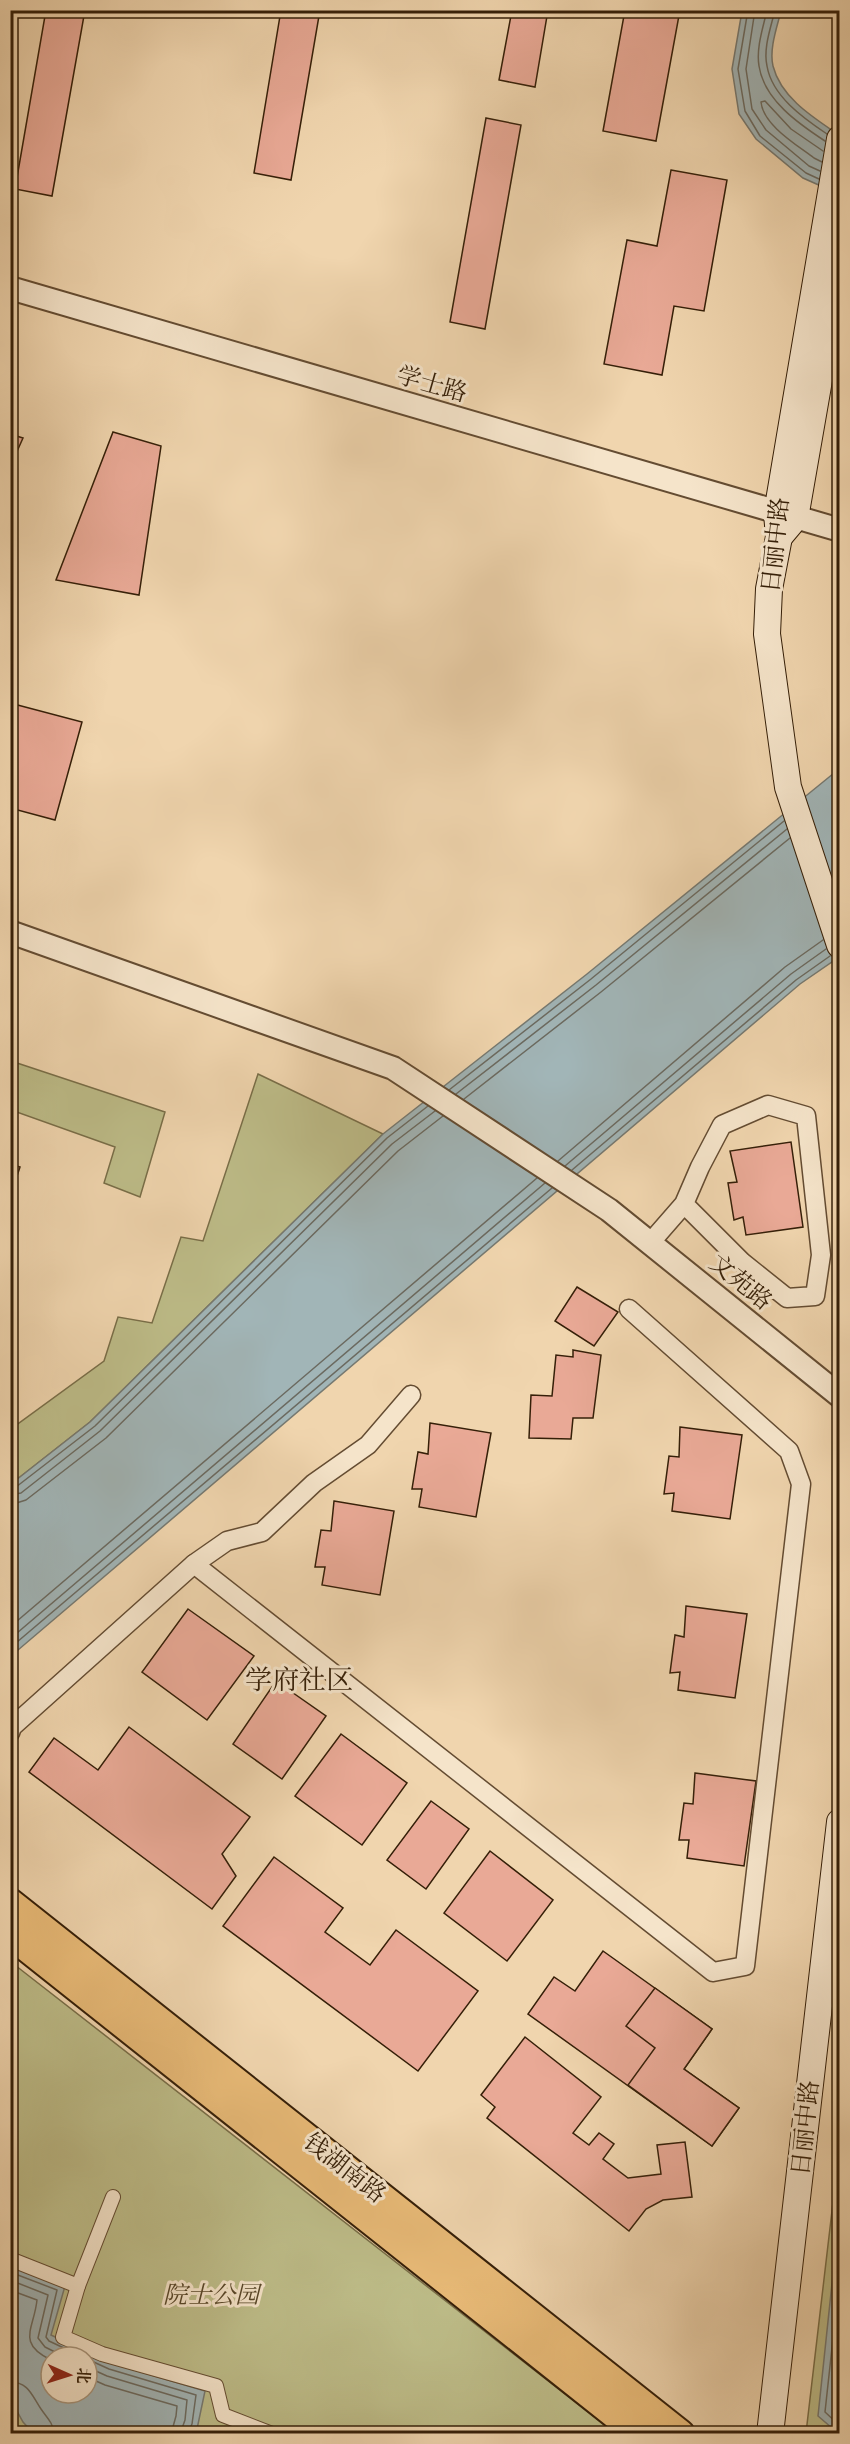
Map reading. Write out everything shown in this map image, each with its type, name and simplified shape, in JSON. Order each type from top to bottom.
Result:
[{"type":"main road","name":"日丽中路","points":[[840,139],[825,222],[784,522],[769,589],[767,634],[788,787],[840,945]]},
{"type":"main road","points":[[784,522],[840,259]]},
{"type":"main road","name":"日丽中路","points":[[770,2433],[840,1822]]},
{"type":"main road","name":"钱湖南路","points":[[10,1903],[680,2433]]},
{"type":"main road","name":"钱湖南路","points":[[10,1934],[640,2433]]},
{"type":"street","name":"学士路","points":[[10,288],[784,522],[840,530]]},
{"type":"street","name":"文苑路","points":[[10,932],[393,1068],[609,1210],[840,1396]]},
{"type":"street","points":[[650,1243],[684,1204],[699,1167],[723,1125],[768,1106],[806,1116],[821,1255],[815,1296],[787,1298],[742,1262],[684,1204]]},
{"type":"street","points":[[195,1564],[713,1972],[745,1966],[801,1484],[789,1451],[629,1309]]},
{"type":"street","points":[[10,1732],[12,1727],[195,1564],[228,1541],[262,1532],[314,1483],[368,1446],[411,1395]]},
{"type":"street","points":[[113,2197],[78,2286],[63,2337],[102,2354],[216,2386],[223,2415],[272,2433]]},
{"type":"street","points":[[10,2259],[78,2286]]},
{"type":"green space","points":[[11,1061],[165,1112],[140,1197],[104,1183],[115,1147],[11,1110]]},
{"type":"green space","points":[[258,1074],[383,1134],[90,1422],[11,1484],[11,1429],[104,1361],[118,1317],[152,1323],[181,1237],[203,1241]]},
{"type":"green space","name":"院士公园","points":[[11,1962],[615,2433],[11,2434]]},
{"type":"green space","points":[[839,2151],[839,2433],[806,2433]]},
{"type":"water","points":[[742,11],[781,11],[773,45],[773,66],[783,88],[791,97],[809,114],[839,135],[839,194],[803,178],[756,139],[739,114],[732,69]]},
{"type":"water","points":[[839,769],[839,957],[800,984],[11,1656],[11,1484],[90,1422],[383,1134],[587,974]]},
{"type":"water","points":[[839,2217],[840,2433],[839,2434],[818,2416]]},
{"type":"water","points":[[10,2266],[65,2286],[51,2335],[72,2345],[39,2345],[39,2405],[99,2405],[99,2357],[205,2391],[197,2429],[190,2434],[33,2433],[23,2422],[11,2400]]},
{"type":"building","points":[[46,10],[85,10],[52,196],[15,189]]},
{"type":"building","points":[[281,10],[320,10],[291,180],[254,173]]},
{"type":"building","points":[[512,10],[548,10],[535,87],[499,80]]},
{"type":"building","points":[[625,10],[680,10],[656,141],[603,131]]},
{"type":"building","points":[[486,118],[521,125],[485,329],[450,322]]},
{"type":"building","points":[[671,170],[727,180],[704,311],[674,306],[662,375],[604,364],[627,240],[657,246]]},
{"type":"building","points":[[113,432],[161,446],[139,595],[56,580]]},
{"type":"building","points":[[10,434],[23,438],[10,467]]},
{"type":"building","points":[[10,703],[82,722],[55,820],[10,808]]},
{"type":"building","points":[[791,1142],[803,1227],[746,1235],[743,1217],[734,1220],[728,1183],[737,1182],[730,1151]]},
{"type":"building","points":[[10,1164],[20,1167],[10,1197]]},
{"type":"building","points":[[577,1287],[618,1312],[594,1346],[555,1321]]},
{"type":"building","points":[[573,1350],[601,1355],[593,1418],[573,1418],[571,1439],[529,1438],[531,1395],[552,1396],[556,1355],[573,1357]]},
{"type":"building","points":[[430,1423],[491,1433],[476,1517],[419,1507],[422,1489],[412,1489],[418,1452],[428,1454]]},
{"type":"building","points":[[680,1427],[742,1435],[730,1519],[672,1511],[674,1493],[664,1494],[669,1456],[679,1457]]},
{"type":"building","points":[[334,1501],[394,1511],[380,1595],[322,1585],[325,1567],[315,1567],[321,1530],[331,1531]]},
{"type":"building","points":[[686,1606],[747,1614],[735,1698],[678,1690],[680,1672],[670,1673],[675,1635],[684,1637]]},
{"type":"building","points":[[188,1609],[254,1656],[207,1720],[142,1672]]},
{"type":"building","points":[[276,1681],[326,1716],[282,1779],[233,1744]]},
{"type":"building","points":[[129,1727],[250,1817],[222,1854],[236,1876],[212,1909],[29,1772],[54,1738],[98,1770]]},
{"type":"building","points":[[341,1734],[407,1783],[362,1845],[295,1796]]},
{"type":"building","points":[[695,1773],[756,1781],[744,1866],[687,1858],[689,1840],[679,1840],[684,1803],[693,1804]]},
{"type":"building","points":[[431,1801],[469,1829],[426,1889],[387,1860]]},
{"type":"building","points":[[490,1851],[553,1900],[507,1961],[444,1913]]},
{"type":"building","points":[[274,1857],[343,1908],[325,1932],[370,1965],[396,1930],[478,1991],[418,2071],[223,1926]]},
{"type":"building","points":[[603,1951],[712,2029],[684,2069],[739,2108],[712,2146],[528,2014],[554,1977],[575,1991]]},
{"type":"building","points":[[655,1988],[712,2029],[684,2069],[739,2108],[712,2146],[628,2085],[655,2048],[626,2026]]},
{"type":"building","points":[[525,2037],[601,2097],[573,2133],[589,2145],[599,2133],[614,2144],[603,2159],[628,2178],[661,2174],[657,2145],[685,2142],[692,2197],[663,2200],[646,2209],[629,2231],[487,2118],[495,2107],[481,2095]]},
{"type":"district","name":"学府社区","points":[[299,1680]]}]
